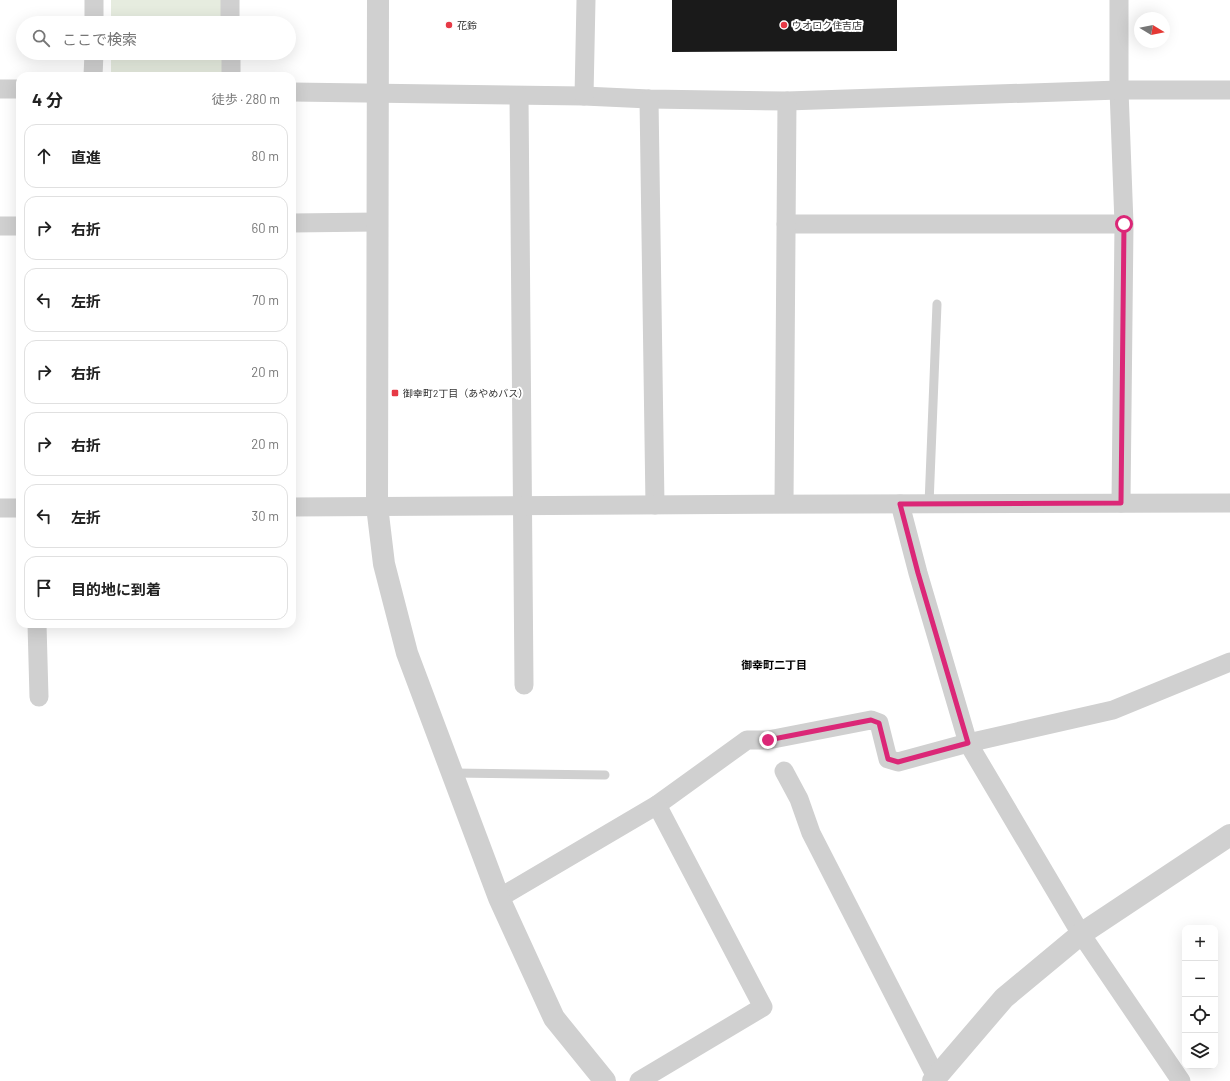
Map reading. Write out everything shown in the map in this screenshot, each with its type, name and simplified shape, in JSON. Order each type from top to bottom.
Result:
[{"type":"street","points":[[94,0],[94,16]]},
{"type":"street","points":[[230,0],[230,16]]},
{"type":"street","points":[[378,0],[377,506],[384,564],[407,654],[499,898],[554,1018],[605,1081]]},
{"type":"street","points":[[584,96],[586,0]]},
{"type":"street","points":[[1119,0],[1119,90],[1124,224],[1121,503]]},
{"type":"street","points":[[93,72],[94,60]]},
{"type":"street","points":[[231,60],[231,72]]},
{"type":"street","points":[[0,89],[16,89]]},
{"type":"street","points":[[296,92],[584,96],[649,99],[787,101],[1119,90],[1230,90]]},
{"type":"street","points":[[519,96],[524,685]]},
{"type":"street","points":[[649,99],[655,505]]},
{"type":"street","points":[[784,503],[787,101]]},
{"type":"street","points":[[296,223],[377,222]]},
{"type":"street","points":[[786,224],[1124,224]]},
{"type":"street","points":[[0,226],[16,226]]},
{"type":"street","points":[[296,507],[784,503],[1230,503]]},
{"type":"street","points":[[900,504],[918,573],[968,743],[1081,934],[1181,1081]]},
{"type":"street","points":[[0,508],[16,508]]},
{"type":"street","points":[[37,628],[39,697]]},
{"type":"street","points":[[499,898],[657,805],[747,740],[768,740],[871,720],[879,723],[888,759],[898,762],[968,743],[1113,710],[1230,662]]},
{"type":"street","points":[[784,770],[799,799],[811,833],[934,1079],[1004,998],[1081,934],[1230,835]]},
{"type":"street","points":[[639,1081],[763,1007],[657,805]]},
{"type":"lane","points":[[929,504],[937,304]]},
{"type":"lane","points":[[452,773],[605,775]]},
{"type":"shaded area","points":[[111,0],[222,0],[222,16],[111,16]]},
{"type":"shaded area","points":[[111,60],[222,60],[222,72],[111,72]]},
{"type":"building","name":"ウオロク住吉店","points":[[672,0],[897,0],[897,51],[672,52]]},
{"type":"place","name":"花鈴","points":[[449,25]]},
{"type":"place","name":"ウオロク住吉店","points":[[784,25]]},
{"type":"place","name":"御幸町2丁目（あやめバス）","points":[[395,393]]},
{"type":"district","name":"御幸町二丁目","points":[[774,664]]},
{"type":"route","points":[[768,740],[871,720],[879,723],[888,759],[898,762],[968,743],[918,573],[900,504],[1121,503],[1124,224]]}]
